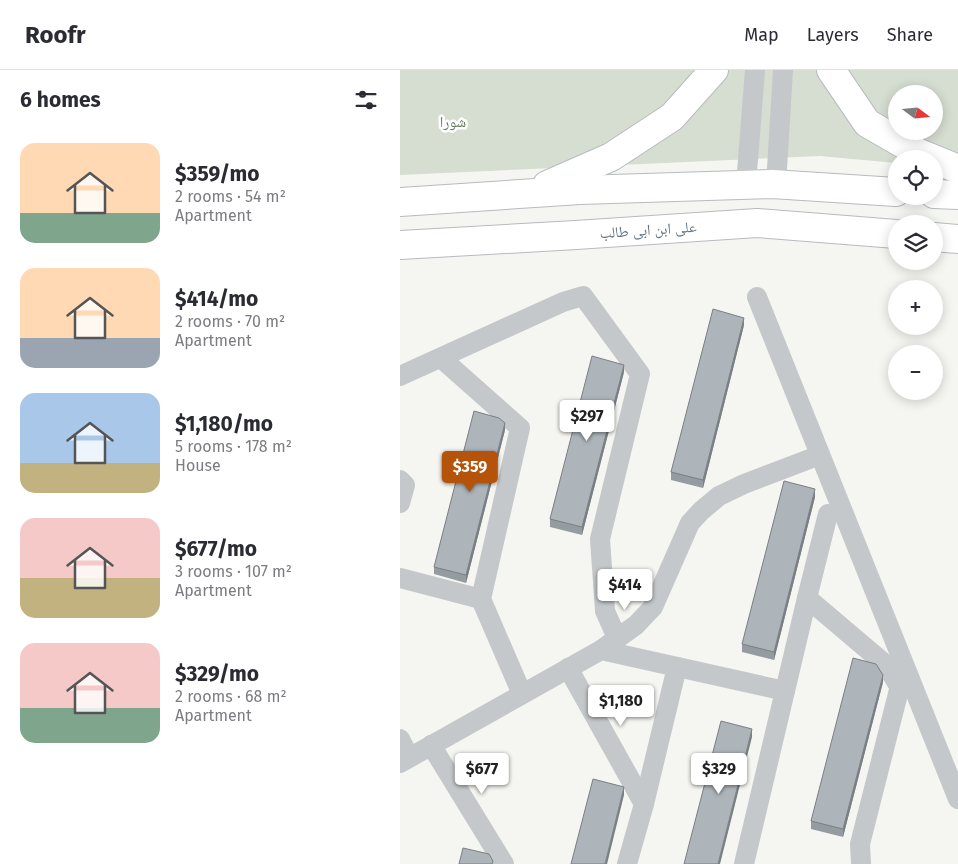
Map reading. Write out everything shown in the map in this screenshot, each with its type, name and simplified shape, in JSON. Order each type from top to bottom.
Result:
[{"type":"main road","points":[[525,194],[611,158],[672,117],[714,70]]},
{"type":"main road","points":[[831,70],[867,123],[919,153],[958,168]]},
{"type":"main road","points":[[400,202],[580,190],[746,185],[888,192]]},
{"type":"main road","points":[[943,194],[958,195]]},
{"type":"main road","name":"علی ابن ابی طالب","points":[[400,245],[757,223],[888,233]]},
{"type":"main road","points":[[943,238],[958,239]]},
{"type":"street","points":[[746,185],[755,70]]},
{"type":"street","points":[[776,185],[782,70]]},
{"type":"street","points":[[400,376],[563,302],[582,296],[640,374],[600,540],[605,611],[617,638]]},
{"type":"street","points":[[757,297],[958,799]]},
{"type":"street","points":[[441,358],[520,428],[481,599],[522,694]]},
{"type":"street","points":[[400,739],[405,760],[601,650],[636,625],[653,607],[690,523],[702,511],[719,496],[744,484],[820,455]]},
{"type":"street","points":[[400,480],[405,485],[400,504]]},
{"type":"street","points":[[744,864],[828,514]]},
{"type":"street","points":[[400,578],[481,599]]},
{"type":"street","points":[[807,598],[886,665],[900,686]]},
{"type":"street","points":[[601,650],[785,691]]},
{"type":"street","points":[[861,864],[860,844],[905,666]]},
{"type":"street","points":[[627,864],[644,804],[677,667]]},
{"type":"street","points":[[568,668],[644,804]]},
{"type":"street","points":[[431,745],[504,864]]},
{"type":"green space","name":"شورا","points":[[400,70],[958,70],[958,168],[943,162],[943,150],[888,150],[888,162],[820,156],[400,175]]},
{"type":"building","points":[[713,309],[744,318],[703,480],[671,472]]},
{"type":"building","points":[[592,356],[624,365],[582,527],[550,519]]},
{"type":"building","points":[[474,411],[499,418],[505,423],[466,575],[434,567]]},
{"type":"building","points":[[784,481],[815,489],[774,652],[742,644]]},
{"type":"building","points":[[853,658],[876,664],[883,675],[843,829],[811,821]]},
{"type":"building","points":[[721,721],[752,729],[718,864],[684,864]]},
{"type":"building","points":[[593,779],[624,787],[605,864],[571,864]]},
{"type":"building","points":[[463,848],[489,854],[493,861],[492,864],[459,864]]}]
